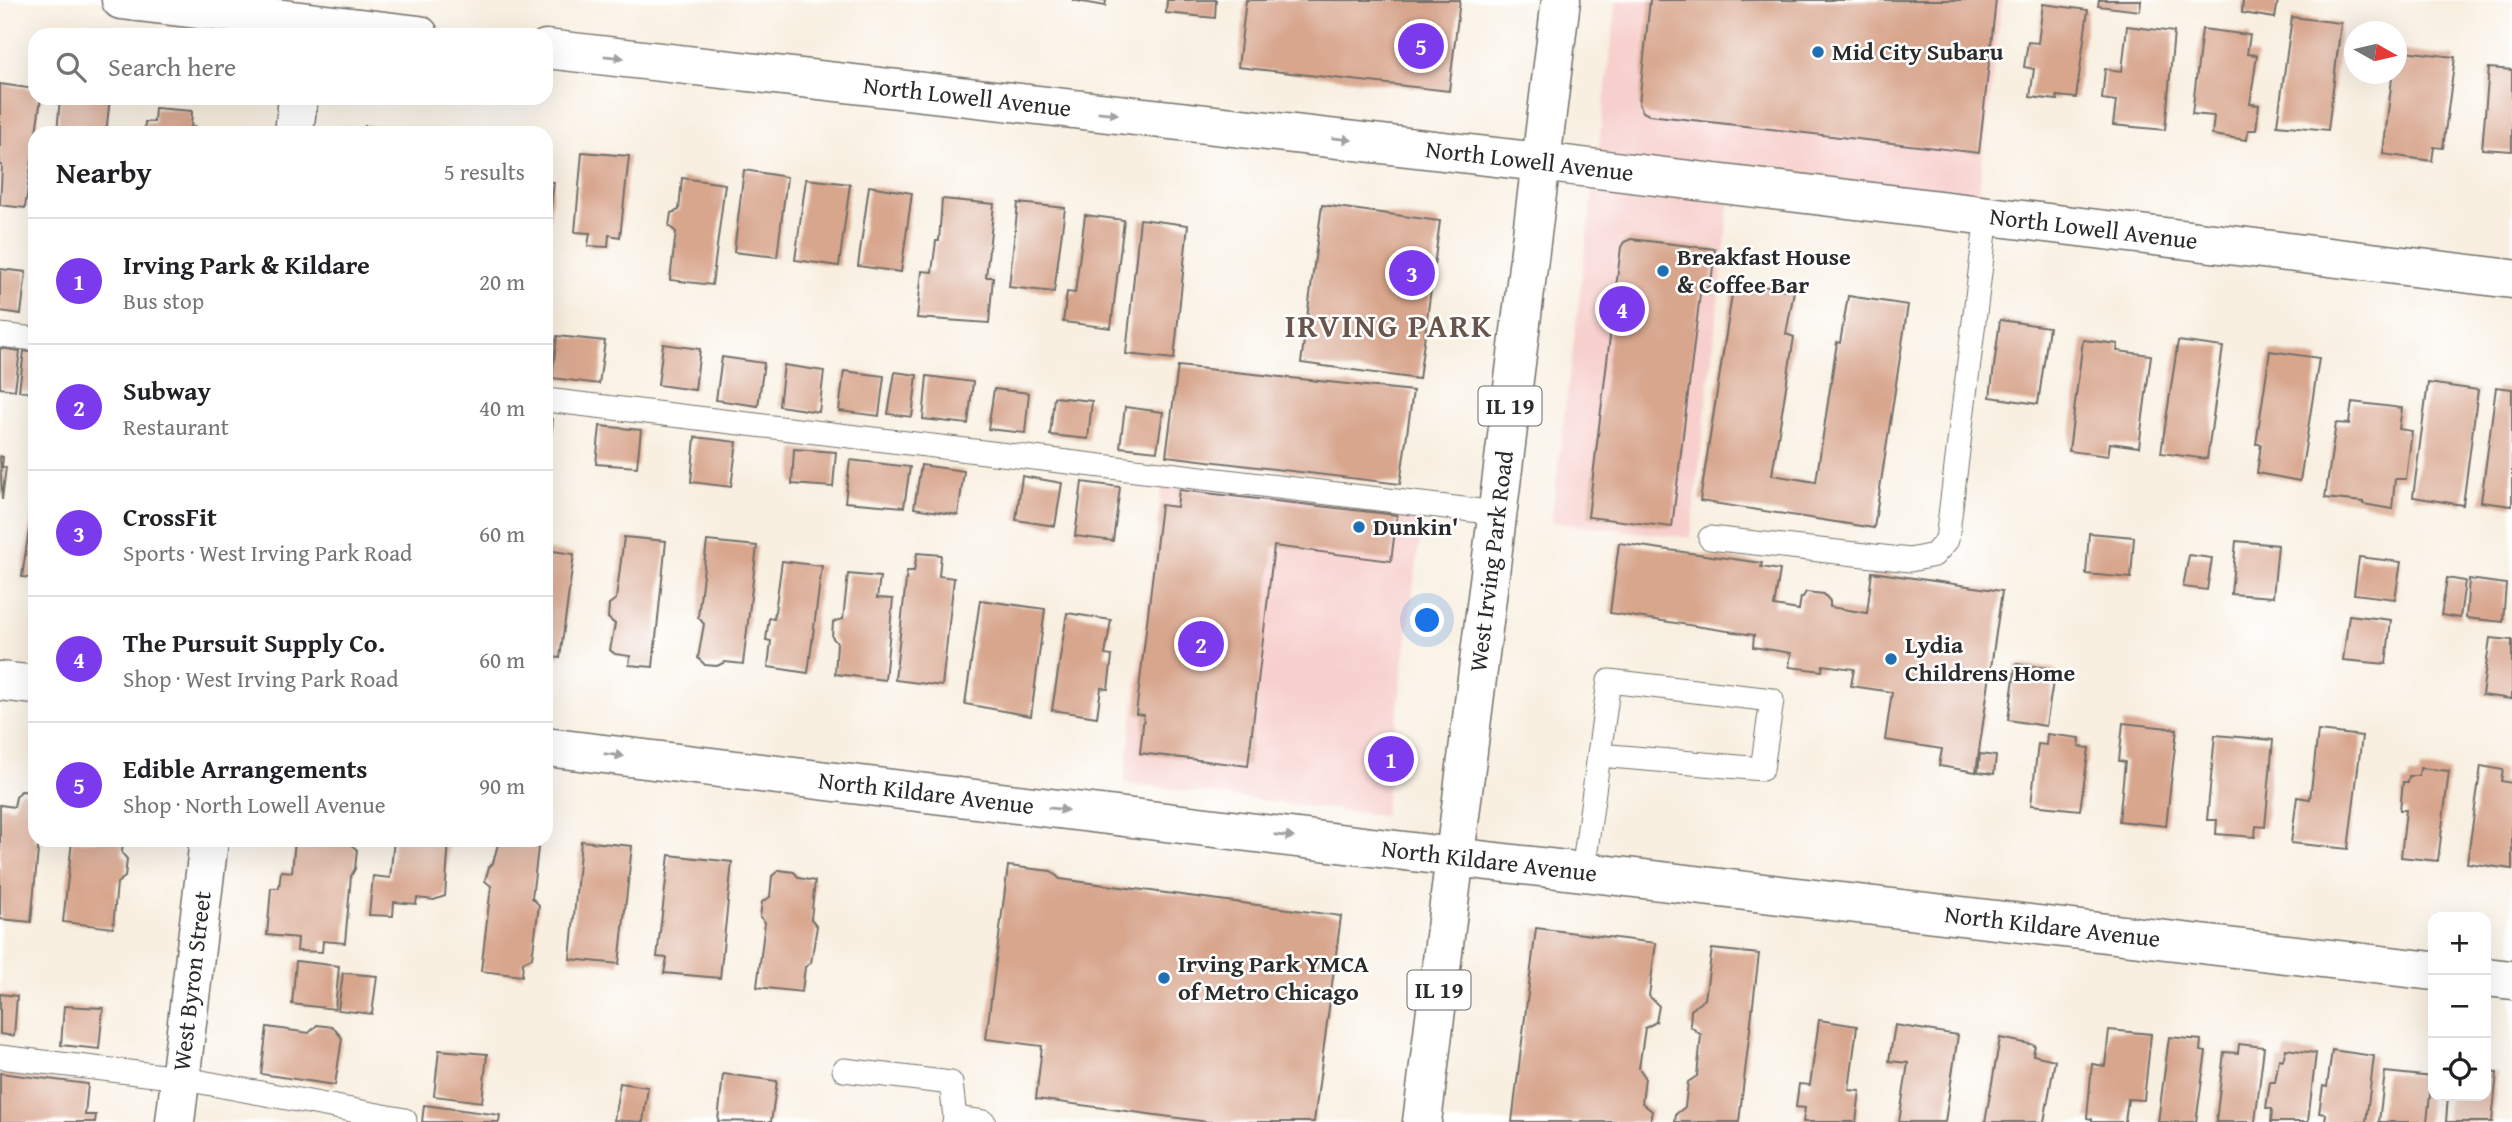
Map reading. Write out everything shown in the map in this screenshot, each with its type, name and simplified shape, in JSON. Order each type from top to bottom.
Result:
[{"type":"street","points":[[121,0],[370,28]]},
{"type":"street","name":"West Irving Park Road","points":[[1422,1122],[1561,0]]},
{"type":"street","name":"North Lowell Avenue","points":[[553,50],[1540,162],[2512,279]]},
{"type":"street","points":[[295,126],[297,105]]},
{"type":"street","points":[[0,681],[28,684]]},
{"type":"street","name":"North Kildare Avenue","points":[[553,748],[1454,857],[2428,970]]},
{"type":"street","name":"West Byron Street","points":[[175,1122],[208,847]]},
{"type":"street","points":[[2491,978],[2512,980]]},
{"type":"lane","points":[[1710,538],[1910,560],[1934,555],[1947,540],[1987,216]]},
{"type":"lane","points":[[0,335],[28,338]]},
{"type":"lane","points":[[553,401],[1497,513]]},
{"type":"lane","points":[[1583,872],[1609,681],[1772,700],[1762,769],[1599,755]]},
{"type":"lane","points":[[0,1057],[180,1078],[405,1122]]},
{"type":"lane","points":[[844,1070],[951,1083],[955,1120],[984,1122]]},
{"type":"shaded area","points":[[1617,0],[2002,0],[1975,219],[1731,192],[1691,538],[1551,522]]},
{"type":"shaded area","points":[[1163,479],[1423,513],[1384,816],[1124,783]]},
{"type":"building","points":[[1072,0],[1106,0],[1105,6]]},
{"type":"building","points":[[1167,0],[1216,0],[1215,18],[1166,13]]},
{"type":"building","points":[[1246,0],[1460,0],[1449,91],[1238,67]]},
{"type":"building","name":"Mid City Subaru","points":[[1650,0],[1996,0],[1979,153],[1649,115],[1643,112],[1639,104]]},
{"type":"building","points":[[2099,0],[2141,0],[2140,11],[2098,6]]},
{"type":"building","points":[[2243,0],[2278,0],[2275,18],[2242,13]]},
{"type":"building","points":[[2043,4],[2088,10],[2076,98],[2057,96],[2058,100],[2030,97],[2034,69],[2024,67],[2028,42],[2038,43]]},
{"type":"building","points":[[2292,17],[2341,23],[2328,130],[2277,125]]},
{"type":"building","points":[[2127,26],[2174,32],[2165,130],[2113,125],[2116,101],[2102,99],[2105,69],[2122,71]]},
{"type":"building","points":[[2202,29],[2250,35],[2247,54],[2257,55],[2250,104],[2259,105],[2256,130],[2248,130],[2247,140],[2212,135],[2214,116],[2192,114]]},
{"type":"building","points":[[2407,51],[2455,57],[2443,148],[2434,147],[2432,161],[2383,154],[2391,84],[2407,84]]},
{"type":"building","points":[[2489,68],[2512,70],[2512,151],[2482,149]]},
{"type":"building","points":[[0,84],[28,88],[28,105],[40,105],[37,126],[28,126],[28,187],[25,208],[0,205]]},
{"type":"building","points":[[59,105],[109,105],[107,126],[58,126]]},
{"type":"building","points":[[155,108],[192,111],[191,126],[145,126],[145,122],[154,122]]},
{"type":"building","points":[[582,152],[629,156],[620,237],[609,235],[608,247],[588,246],[590,233],[575,232]]},
{"type":"building","points":[[744,170],[787,177],[777,257],[734,252]]},
{"type":"building","points":[[682,178],[725,184],[712,285],[670,280],[676,232],[669,226],[671,213],[679,210]]},
{"type":"building","points":[[806,179],[850,184],[839,266],[795,260]]},
{"type":"building","points":[[869,186],[912,193],[901,272],[858,266]]},
{"type":"building","points":[[942,199],[994,204],[986,277],[993,277],[989,323],[917,318],[922,271],[932,272],[936,241],[939,241]]},
{"type":"building","points":[[1018,203],[1065,208],[1054,292],[1009,287]]},
{"type":"building","points":[[1322,205],[1440,221],[1419,379],[1301,363]]},
{"type":"building","points":[[1085,215],[1124,220],[1111,328],[1063,322],[1067,292],[1075,293]]},
{"type":"building","points":[[1140,219],[1188,225],[1174,359],[1126,354]]},
{"type":"building","points":[[1631,239],[1715,249],[1711,284],[1700,294],[1672,527],[1588,517],[1621,247]]},
{"type":"building","points":[[0,269],[26,272],[21,314],[0,311]]},
{"type":"building","points":[[1734,282],[1794,291],[1786,334],[1794,337],[1772,475],[1816,482],[1837,342],[1840,343],[1848,296],[1908,305],[1874,528],[1700,501]]},
{"type":"building","points":[[2000,320],[2049,327],[2038,404],[1990,397]]},
{"type":"building","points":[[557,336],[605,341],[599,384],[553,378]]},
{"type":"building","points":[[2083,340],[2118,344],[2117,351],[2151,355],[2139,447],[2110,443],[2108,456],[2069,451]]},
{"type":"building","points":[[2178,341],[2223,347],[2207,459],[2161,453]]},
{"type":"building","points":[[663,344],[700,349],[695,390],[658,385]]},
{"type":"building","points":[[0,348],[20,351],[15,390],[0,388]]},
{"type":"building","points":[[24,351],[28,352],[28,392],[19,391]]},
{"type":"building","points":[[2270,351],[2319,358],[2300,481],[2257,473],[2261,444],[2256,444]]},
{"type":"building","points":[[722,357],[764,363],[758,406],[716,400]]},
{"type":"building","points":[[784,365],[824,371],[819,412],[779,406]]},
{"type":"building","points":[[1178,366],[1413,391],[1400,484],[1166,456]]},
{"type":"building","points":[[844,371],[884,376],[879,416],[839,411]]},
{"type":"building","points":[[895,372],[917,375],[912,417],[888,414]]},
{"type":"building","points":[[927,376],[973,382],[968,424],[923,419]]},
{"type":"building","points":[[2428,383],[2478,390],[2463,505],[2413,497]]},
{"type":"building","points":[[2496,387],[2512,389],[2512,506],[2481,502]]},
{"type":"building","points":[[994,389],[1029,393],[1025,433],[988,429]]},
{"type":"building","points":[[1054,397],[1092,401],[1088,439],[1050,435]]},
{"type":"building","points":[[2352,402],[2402,408],[2399,429],[2412,431],[2406,479],[2395,479],[2392,509],[2363,502],[2325,498],[2336,423],[2349,424]]},
{"type":"building","points":[[1125,407],[1163,412],[1157,451],[1120,447]]},
{"type":"building","points":[[600,426],[641,430],[637,467],[596,464]]},
{"type":"building","points":[[695,437],[737,442],[731,487],[691,482]]},
{"type":"building","points":[[794,449],[836,452],[833,487],[792,484]]},
{"type":"building","points":[[0,456],[3,457],[2,467],[6,467],[2,500]]},
{"type":"building","points":[[850,460],[910,467],[904,507],[845,502]]},
{"type":"building","points":[[921,465],[964,471],[958,515],[914,508]]},
{"type":"building","points":[[1022,476],[1062,483],[1055,526],[1016,520]]},
{"type":"building","points":[[1082,482],[1120,487],[1113,541],[1075,536]]},
{"type":"building","points":[[1179,490],[1397,515],[1391,561],[1274,546],[1248,766],[1140,753],[1144,715],[1136,714],[1161,505],[1177,507]]},
{"type":"building","points":[[2089,533],[2134,537],[2131,578],[2086,574]]},
{"type":"building","points":[[28,536],[28,578],[22,577]]},
{"type":"building","points":[[624,537],[666,541],[653,667],[629,665],[630,656],[615,654],[610,650],[615,624],[608,618],[609,604],[616,599]]},
{"type":"building","points":[[707,541],[757,546],[743,664],[725,662],[717,666],[705,665],[698,658],[704,624],[698,617]]},
{"type":"building","points":[[2236,541],[2278,545],[2273,597],[2231,594]]},
{"type":"building","name":"Lydia Childrens Home","points":[[1619,543],[1762,563],[1761,567],[1780,570],[1774,606],[1799,610],[1801,597],[1806,592],[1824,594],[1830,601],[1830,607],[1867,613],[1872,572],[2002,591],[1976,772],[1939,766],[1942,749],[1885,740],[1892,692],[1851,686],[1854,669],[1823,665],[1822,671],[1789,667],[1791,653],[1753,647],[1754,635],[1610,613]]},
{"type":"building","points":[[553,551],[574,554],[560,658],[553,657]]},
{"type":"building","points":[[917,553],[941,555],[939,576],[954,578],[942,686],[895,680],[907,571],[914,571]]},
{"type":"building","points":[[2189,555],[2212,558],[2207,590],[2183,587]]},
{"type":"building","points":[[2359,557],[2401,562],[2395,599],[2354,594]]},
{"type":"building","points":[[782,561],[822,566],[808,673],[768,667],[771,641],[766,640],[769,618],[774,619]]},
{"type":"building","points":[[848,574],[880,577],[877,598],[893,599],[885,680],[835,674],[837,643],[832,637],[833,622],[843,619]]},
{"type":"building","points":[[2447,578],[2465,581],[2460,618],[2441,615]]},
{"type":"building","points":[[2469,579],[2506,584],[2503,622],[2466,618]]},
{"type":"building","points":[[980,600],[1045,609],[1031,716],[965,704]]},
{"type":"building","points":[[1067,613],[1111,620],[1105,655],[1112,656],[1108,689],[1101,688],[1097,717],[1052,710]]},
{"type":"building","points":[[2349,615],[2391,620],[2386,664],[2343,660]]},
{"type":"building","points":[[2490,638],[2512,640],[2512,699],[2482,695]]},
{"type":"building","points":[[2016,664],[2055,669],[2046,726],[2008,720]]},
{"type":"building","points":[[2123,723],[2177,729],[2166,826],[2119,821],[2125,762],[2119,761]]},
{"type":"building","points":[[2318,731],[2362,736],[2348,849],[2291,843],[2297,797],[2310,799]]},
{"type":"building","points":[[2047,734],[2080,738],[2079,747],[2089,748],[2080,810],[2031,805],[2038,744],[2046,745]]},
{"type":"building","points":[[2215,735],[2273,740],[2265,827],[2256,826],[2255,837],[2216,834],[2217,820],[2207,820]]},
{"type":"building","points":[[1980,754],[1996,756],[1994,774],[1978,772]]},
{"type":"building","points":[[2481,766],[2503,770],[2501,781],[2512,783],[2512,869],[2467,863]]},
{"type":"building","points":[[2420,768],[2449,771],[2438,861],[2401,857],[2406,810],[2400,810],[2403,782],[2408,782],[2409,776],[2419,776]]},
{"type":"building","points":[[21,791],[28,792],[28,847],[38,847],[31,922],[0,919],[0,805],[14,807],[16,797]]},
{"type":"building","points":[[581,841],[632,846],[619,964],[570,959]]},
{"type":"building","points":[[71,847],[122,847],[122,853],[127,859],[125,877],[117,883],[113,928],[63,922]]},
{"type":"building","points":[[294,847],[354,847],[357,850],[355,869],[351,876],[345,943],[323,941],[322,952],[297,951],[298,938],[267,935],[271,888],[279,888],[281,871],[292,872]]},
{"type":"building","points":[[393,847],[448,847],[445,896],[434,900],[417,898],[416,904],[394,902],[393,916],[369,915],[373,876],[390,878]]},
{"type":"building","points":[[497,847],[538,847],[532,898],[539,905],[532,958],[523,962],[522,976],[481,971],[491,886],[485,881]]},
{"type":"building","points":[[669,855],[732,862],[720,978],[664,973],[667,958],[657,957]]},
{"type":"building","name":"Irving Park YMCA of Metro Chicago","points":[[1008,866],[1051,871],[1060,879],[1341,916],[1314,1122],[1208,1122],[1036,1099],[1042,1046],[986,1039]]},
{"type":"building","points":[[779,870],[794,872],[799,878],[815,881],[811,919],[817,926],[811,963],[805,967],[802,992],[757,987],[765,922],[760,917],[762,902],[770,897],[772,876]]},
{"type":"building","points":[[1536,928],[1656,943],[1649,996],[1659,1006],[1656,1022],[1645,1028],[1639,1068],[1645,1077],[1642,1103],[1652,1111],[1650,1122],[1512,1122]]},
{"type":"building","points":[[1712,949],[1759,954],[1739,1122],[1675,1122],[1676,1114],[1685,1107],[1688,1082],[1697,1076],[1701,1035],[1690,1026],[1691,1010],[1705,999]]},
{"type":"building","points":[[296,961],[339,966],[335,1009],[292,1004]]},
{"type":"building","points":[[343,973],[377,976],[372,1014],[338,1010]]},
{"type":"building","points":[[0,994],[17,996],[14,1036],[0,1034]]},
{"type":"building","points":[[64,1006],[103,1008],[99,1049],[61,1045]]},
{"type":"building","points":[[1819,1020],[1857,1026],[1849,1090],[1860,1091],[1856,1122],[1803,1122],[1805,1108],[1796,1107],[1799,1084],[1810,1085]]},
{"type":"building","points":[[317,1025],[333,1027],[342,1038],[335,1085],[261,1074],[267,1027],[309,1033]]},
{"type":"building","points":[[1895,1025],[1958,1035],[1945,1122],[1899,1122],[1908,1063],[1889,1061]]},
{"type":"building","points":[[2109,1030],[2151,1034],[2144,1100],[2128,1099],[2125,1122],[2092,1122],[2092,1119],[2087,1118],[2092,1064],[2105,1066]]},
{"type":"building","points":[[2169,1037],[2201,1040],[2200,1051],[2206,1052],[2196,1122],[2158,1122]]},
{"type":"building","points":[[2000,1038],[2035,1045],[2033,1055],[2055,1060],[2044,1122],[1985,1122]]},
{"type":"building","points":[[2239,1044],[2264,1047],[2255,1122],[2216,1122],[2224,1052],[2238,1053]]},
{"type":"building","points":[[2286,1049],[2316,1053],[2308,1122],[2271,1122],[2272,1109],[2266,1108],[2270,1082],[2275,1082],[2279,1059],[2283,1060]]},
{"type":"building","points":[[439,1050],[487,1054],[482,1102],[434,1096]]},
{"type":"building","points":[[2332,1050],[2374,1056],[2366,1122],[2325,1122],[2326,1114],[2319,1113],[2323,1086],[2327,1087]]},
{"type":"building","points":[[2385,1072],[2428,1077],[2427,1122],[2379,1122]]},
{"type":"building","points":[[2491,1072],[2497,1073],[2492,1122],[2446,1122],[2448,1101],[2491,1101]]},
{"type":"building","points":[[0,1073],[88,1084],[85,1115],[96,1115],[95,1122],[0,1122]]},
{"type":"building","points":[[723,1074],[777,1081],[771,1122],[718,1121]]},
{"type":"building","points":[[620,1083],[648,1087],[643,1122],[614,1120]]},
{"type":"building","points":[[424,1105],[500,1115],[499,1122],[422,1122]]},
{"type":"place","name":"Edible Arrangements","points":[[1421,46]]},
{"type":"place","name":"Mid City Subaru","points":[[1818,52]]},
{"type":"place","name":"Breakfast House & Coffee Bar","points":[[1663,271]]},
{"type":"place","name":"CrossFit","points":[[1412,273]]},
{"type":"place","name":"The Pursuit Supply Co.","points":[[1622,309]]},
{"type":"place","name":"Dunkin'","points":[[1359,527]]},
{"type":"place","name":"Subway","points":[[1201,644]]},
{"type":"place","name":"Lydia Childrens Home","points":[[1891,659]]},
{"type":"place","name":"Irving Park & Kildare","points":[[1391,759]]},
{"type":"place","name":"Irving Park YMCA of Metro Chicago","points":[[1164,978]]},
{"type":"district","name":"IRVING PARK","points":[[1389,326]]}]
